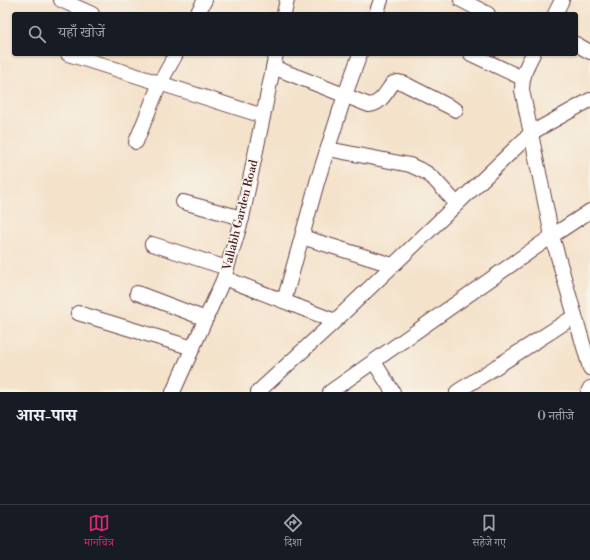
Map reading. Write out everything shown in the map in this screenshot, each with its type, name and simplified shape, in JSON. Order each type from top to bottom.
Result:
[{"type":"street","points":[[61,0],[88,12]]},
{"type":"street","points":[[284,12],[287,0]]},
{"type":"street","points":[[461,0],[484,12]]},
{"type":"street","points":[[556,12],[562,0]]},
{"type":"street","points":[[578,45],[590,52]]},
{"type":"street","points":[[74,56],[263,116]]},
{"type":"street","points":[[136,142],[160,83],[175,56]]},
{"type":"street","points":[[284,301],[328,149],[359,56]]},
{"type":"street","points":[[474,56],[522,78]]},
{"type":"street","points":[[532,56],[522,78],[522,90],[552,236],[590,368]]},
{"type":"street","points":[[274,60],[345,95],[369,105],[375,105],[393,83],[398,82],[403,83],[456,110]]},
{"type":"street","name":"Vallabh Garden Road","points":[[173,392],[226,273],[242,218],[274,60]]},
{"type":"street","points":[[258,392],[531,133],[590,100]]},
{"type":"street","points":[[328,149],[410,165],[425,172],[433,178],[456,203]]},
{"type":"street","points":[[183,202],[242,218]]},
{"type":"street","points":[[330,392],[552,236],[588,216]]},
{"type":"street","points":[[302,237],[392,266]]},
{"type":"street","points":[[152,244],[226,273],[284,301],[335,320]]},
{"type":"street","points":[[137,293],[206,319]]},
{"type":"street","points":[[78,313],[193,348]]},
{"type":"street","points":[[464,390],[575,316]]},
{"type":"street","points":[[374,362],[393,392]]},
{"type":"street","points":[[588,392],[590,388]]}]
